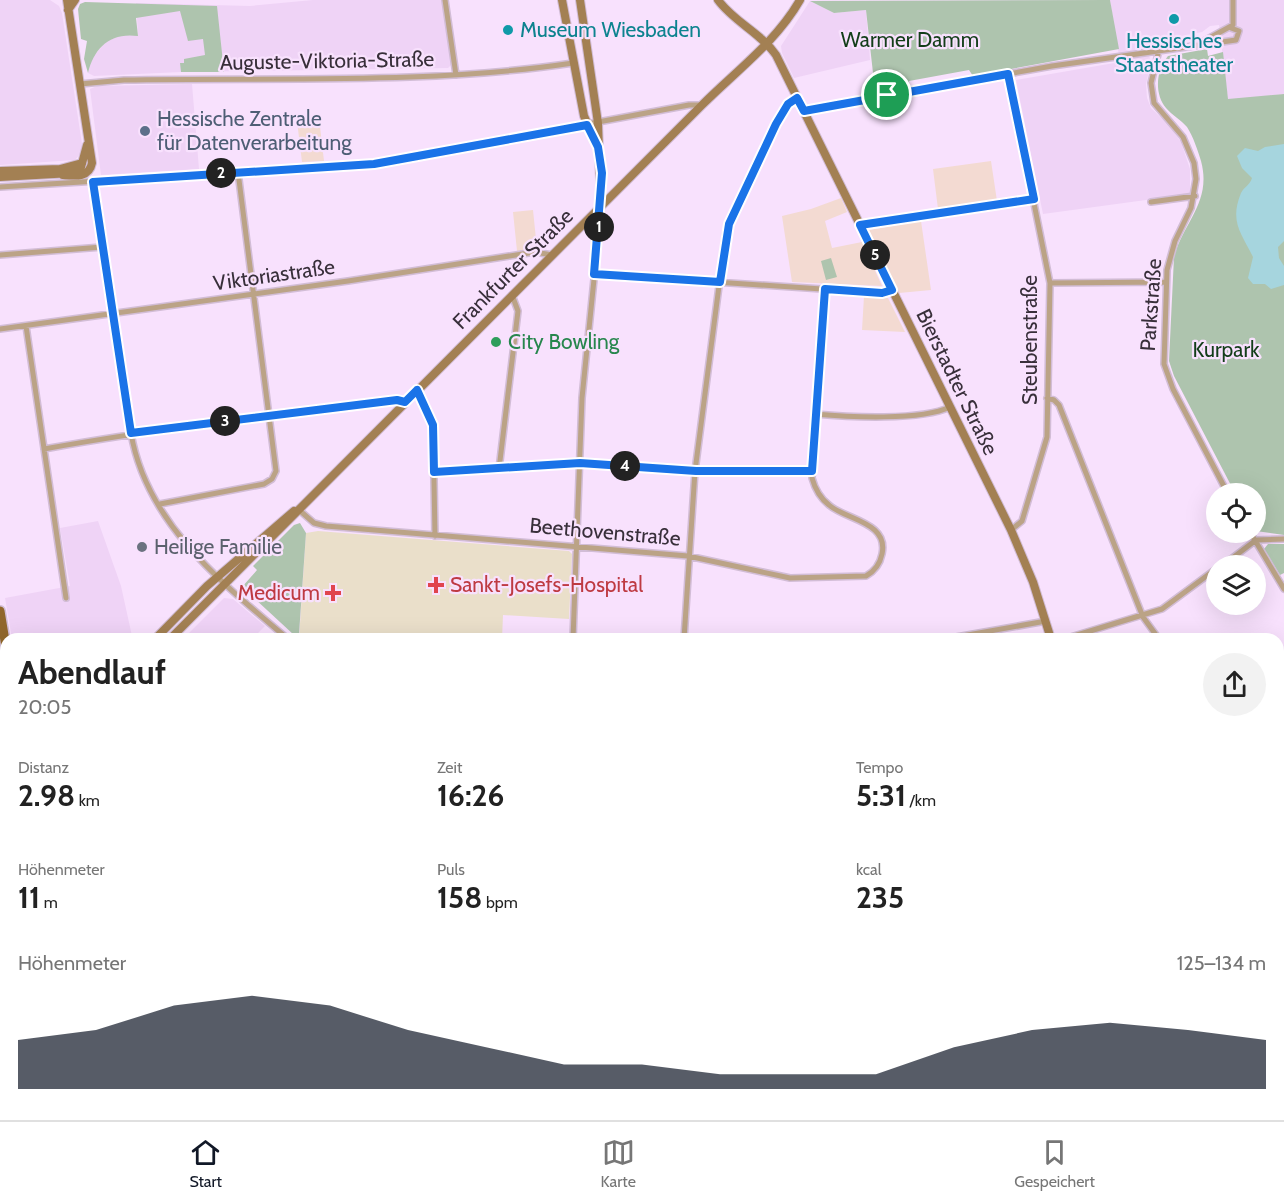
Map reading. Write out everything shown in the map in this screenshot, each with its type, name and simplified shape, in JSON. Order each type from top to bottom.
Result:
[{"type":"main road","points":[[61,0],[68,10]]},
{"type":"main road","points":[[0,177],[81,176],[89,171],[92,160],[67,0]]},
{"type":"main road","points":[[68,10],[75,0]]},
{"type":"main road","points":[[562,0],[587,125],[598,147]]},
{"type":"main road","points":[[580,0],[598,123],[598,147],[602,173],[611,197]]},
{"type":"main road","name":"Bierstadter Straße","points":[[718,0],[730,15],[767,44],[776,55],[1011,530],[1049,633]]},
{"type":"main road","name":"Frankfurter Straße","points":[[161,633],[217,578],[298,509],[702,105],[767,44],[785,24],[800,0]]},
{"type":"main road","points":[[568,34],[576,27],[585,32]]},
{"type":"main road","points":[[63,175],[77,170],[82,163],[87,150],[88,137]]},
{"type":"main road","points":[[0,171],[60,169],[82,163]]},
{"type":"main road","points":[[599,208],[602,173]]},
{"type":"main road","name":"Frankfurter Straße","points":[[176,633],[287,524],[298,509]]},
{"type":"main road","points":[[0,611],[4,633]]},
{"type":"street","points":[[445,0],[456,75]]},
{"type":"street","points":[[1201,43],[1231,28],[1235,19],[1233,0]]},
{"type":"street","points":[[804,111],[1008,74],[1201,43],[1236,40],[1239,37],[1239,30],[1231,28]]},
{"type":"street","name":"Parkstraße","points":[[1159,50],[1152,93],[1159,111],[1175,126],[1190,152],[1195,170],[1194,196],[1172,247],[1166,282],[1165,369],[1222,483]]},
{"type":"street","name":"Auguste-Viktoria-Straße","points":[[80,84],[136,80],[456,75],[515,72],[573,63]]},
{"type":"street","name":"Steubenstraße","points":[[1008,74],[1050,283],[1046,444],[1022,520],[1011,530]]},
{"type":"street","points":[[684,633],[688,556],[696,471],[726,232],[776,124],[788,104],[797,98]]},
{"type":"street","points":[[0,187],[393,162],[689,105],[702,105]]},
{"type":"street","points":[[160,504],[264,484],[272,479],[276,471],[238,172]]},
{"type":"street","points":[[93,182],[131,433],[139,465],[187,547],[217,578],[281,633]]},
{"type":"street","points":[[1150,202],[1194,196]]},
{"type":"street","points":[[860,225],[1034,199]]},
{"type":"street","points":[[573,633],[584,366],[600,220],[599,208]]},
{"type":"street","points":[[0,255],[102,247]]},
{"type":"street","name":"Viktoriastraße","points":[[0,329],[253,295],[535,252],[552,255]]},
{"type":"street","points":[[594,274],[882,293],[892,290]]},
{"type":"street","points":[[1050,283],[1166,282]]},
{"type":"street","points":[[434,472],[580,463],[696,471],[812,471],[825,289]]},
{"type":"street","points":[[499,469],[518,311],[512,295]]},
{"type":"street","points":[[26,326],[66,598]]},
{"type":"street","points":[[417,390],[433,425],[435,536]]},
{"type":"street","points":[[1047,398],[1059,405],[1143,617],[1155,633]]},
{"type":"street","points":[[44,449],[131,433],[269,415],[397,400],[405,402]]},
{"type":"street","points":[[815,414],[871,417],[938,411],[950,407]]},
{"type":"street","name":"Beethovenstraße","points":[[298,509],[314,523],[326,526],[688,556],[780,577],[856,578],[870,574],[877,566],[883,548],[880,537],[866,523],[839,512],[822,499],[814,484],[812,471]]},
{"type":"street","points":[[1266,540],[1284,539]]},
{"type":"street","points":[[1236,555],[1251,543]]},
{"type":"street","points":[[1255,543],[1284,589]]},
{"type":"street","points":[[1086,633],[1143,617],[1162,609],[1206,576]]},
{"type":"street","points":[[979,633],[1046,621]]},
{"type":"shaded area","points":[[0,0],[50,0],[59,6],[62,13],[82,144],[81,153],[75,160],[0,165]]},
{"type":"shaded area","points":[[313,0],[442,0],[451,65],[448,68],[181,72],[94,76],[88,73],[92,57],[107,41],[122,35],[138,35],[136,3],[250,6]]},
{"type":"shaded area","points":[[1110,0],[1284,0],[1284,94],[1228,100],[1219,25],[1210,26],[1202,32],[1146,43],[1151,63],[1146,84],[1147,98],[1151,108],[1169,125],[1181,142],[1190,169],[1190,194],[1043,214],[1016,80],[1120,62]]},
{"type":"shaded area","points":[[810,1],[834,13],[866,10],[870,60],[794,78],[781,46]]},
{"type":"shaded area","name":"Hessische Zentrale für Datenverarbeitung","points":[[192,84],[199,169],[101,175],[90,89],[97,86]]},
{"type":"shaded area","points":[[319,118],[324,161],[302,162],[297,121]]},
{"type":"shaded area","points":[[1284,144],[1284,241],[1278,247],[1279,258],[1284,266],[1284,285],[1271,289],[1265,284],[1253,284],[1248,278],[1253,257],[1238,227],[1236,212],[1241,193],[1252,178],[1242,168],[1237,156],[1245,148],[1258,151],[1265,147]]},
{"type":"shaded area","points":[[991,161],[997,201],[938,209],[933,169]]},
{"type":"shaded area","points":[[841,198],[847,212],[825,221],[832,248],[862,242],[882,286],[792,282],[782,216]]},
{"type":"shaded area","points":[[533,210],[537,249],[517,251],[513,212]]},
{"type":"shaded area","points":[[921,221],[931,290],[899,293],[869,230]]},
{"type":"shaded area","points":[[864,296],[888,298],[905,332],[862,330]]},
{"type":"shaded area","points":[[98,521],[121,586],[131,633],[11,633],[5,598],[70,586],[60,528]]},
{"type":"shaded area","name":"Sankt-Josefs-Hospital","points":[[318,531],[569,551],[572,554],[569,619],[503,615],[502,633],[299,633],[306,533]]},
{"type":"shaded area","points":[[224,598],[233,599],[265,626],[258,633],[189,633]]},
{"type":"green space","name":"Warmer Damm","points":[[1110,0],[1119,49],[973,76],[969,70],[909,81],[908,87],[875,91],[866,10],[834,13],[810,1]]},
{"type":"green space","points":[[85,2],[217,6],[224,72],[181,72],[180,63],[184,63],[184,59],[205,55],[203,39],[188,41],[180,11],[136,18],[138,36],[128,35],[111,39],[94,56],[88,73],[84,59],[87,41],[81,39],[78,9],[80,4]]},
{"type":"green space","name":"Kurpark","points":[[1207,49],[1208,56],[1223,52],[1228,99],[1284,94],[1284,535],[1266,532],[1266,483],[1230,483],[1174,376],[1169,361],[1174,257],[1200,200],[1203,175],[1197,148],[1187,127],[1168,111],[1160,96],[1159,75],[1168,56]]},
{"type":"green space","points":[[831,258],[837,277],[826,280],[821,261]]},
{"type":"green space","points":[[300,523],[306,533],[299,633],[292,633],[242,587],[257,570],[253,566],[294,525]]},
{"type":"green space","points":[[1268,544],[1284,544],[1284,573],[1280,575],[1264,549]]},
{"type":"place","name":"Hessisches Staatstheater","points":[[1174,19]]},
{"type":"place","name":"Museum Wiesbaden","points":[[508,30]]},
{"type":"place","name":"Hessische Zentrale für Datenverarbeitung","points":[[145,131]]},
{"type":"place","name":"City Bowling","points":[[496,342]]},
{"type":"place","name":"Heilige Familie","points":[[142,547]]},
{"type":"place","name":"Sankt-Josefs-Hospital","points":[[436,585]]},
{"type":"place","name":"Medicum","points":[[333,593]]},
{"type":"route","points":[[1008,74],[1034,199],[860,225],[892,290],[882,293],[825,289],[812,471],[696,471],[580,463],[434,472],[433,425],[417,390],[405,402],[397,400],[131,433],[93,182],[393,162],[587,125],[598,147],[602,173],[594,274],[720,282],[729,224],[776,124],[788,104],[797,98],[804,111],[887,95],[1008,74]]}]
